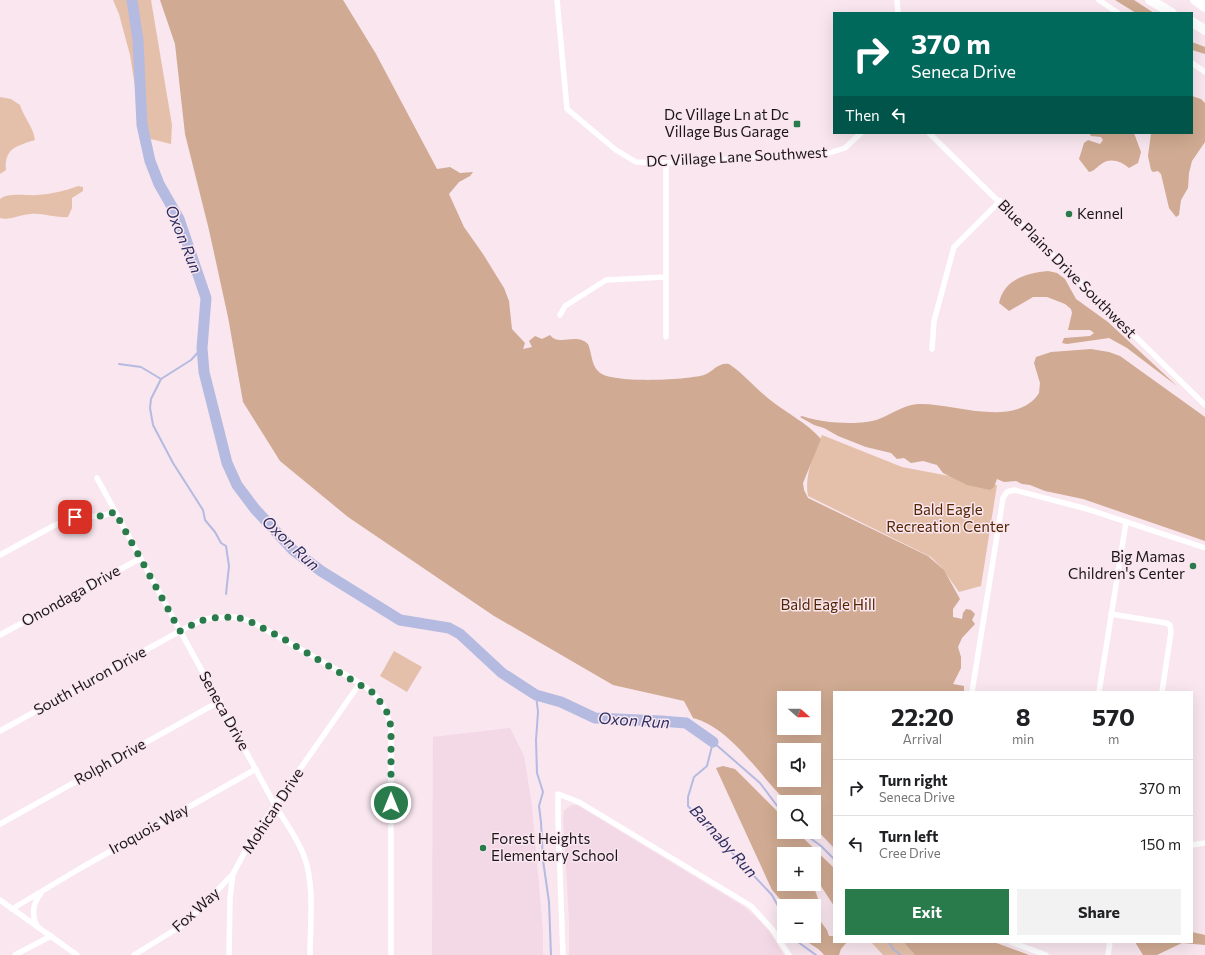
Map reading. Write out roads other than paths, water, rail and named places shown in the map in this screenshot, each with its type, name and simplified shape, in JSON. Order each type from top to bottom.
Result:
[{"type":"highway","points":[[1150,0],[1170,12]]},
{"type":"highway","points":[[1161,0],[1178,12]]},
{"type":"highway","points":[[1195,0],[1205,7]]},
{"type":"highway","points":[[1193,23],[1205,30]]},
{"type":"street","name":"DC Village Lane Southwest","points":[[557,0],[567,109],[626,158],[647,164],[829,153],[845,148],[860,134]]},
{"type":"street","points":[[897,0],[898,12]]},
{"type":"street","points":[[1099,0],[1117,12]]},
{"type":"street","points":[[1193,64],[1205,72]]},
{"type":"street","name":"Blue Plains Drive Southwest","points":[[930,134],[1000,201],[1205,405]]},
{"type":"street","points":[[666,163],[666,337]]},
{"type":"street","points":[[932,349],[934,321],[954,248],[1000,201]]},
{"type":"street","points":[[560,315],[565,306],[606,280],[666,277]]},
{"type":"street","name":"Seneca Drive","points":[[97,478],[180,631],[220,701],[275,805],[294,834],[304,857],[310,886],[310,955]]},
{"type":"street","points":[[972,691],[1005,493],[1011,490],[1020,492],[1126,522],[1205,548]]},
{"type":"street","points":[[0,555],[55,525],[75,517],[101,516],[115,512]]},
{"type":"street","points":[[1099,691],[1126,522]]},
{"type":"street","name":"Onondaga Drive","points":[[0,635],[141,558]]},
{"type":"street","points":[[1111,614],[1166,623],[1170,625],[1172,632],[1162,691]]},
{"type":"street","name":"South Huron Drive","points":[[0,731],[180,631],[200,621],[211,618],[235,617],[247,620],[360,683],[375,694],[382,702],[388,714],[391,727],[391,955]]},
{"type":"street","name":"Mohican Drive","points":[[229,955],[230,898],[233,874],[275,805],[360,683]]},
{"type":"street","name":"Rolph Drive","points":[[0,824],[220,701]]},
{"type":"street","name":"Iroquois Way","points":[[12,909],[43,892],[85,865],[256,769]]},
{"type":"street","points":[[563,955],[558,794],[579,802],[751,906],[772,929],[789,955]]},
{"type":"street","points":[[1193,845],[1205,843]]},
{"type":"street","name":"Fox Way","points":[[134,955],[186,923],[233,874]]},
{"type":"street","name":"Iroquois Way","points":[[37,926],[34,920],[33,909],[38,897],[43,892]]},
{"type":"street","points":[[0,900],[77,955]]},
{"type":"street","points":[[15,955],[51,936]]},
{"type":"street","points":[[1014,943],[1046,955]]},
{"type":"street","points":[[1108,955],[1110,943]]},
{"type":"waterway","name":"Oxon Run","points":[[132,0],[138,40],[142,125],[150,161],[159,184],[179,219],[206,298],[202,348],[204,372],[227,463],[237,485],[255,509],[293,550],[321,571],[400,620],[449,628],[460,634],[502,673],[536,695],[561,702],[595,718],[686,723],[713,742]]},
{"type":"waterway","points":[[202,348],[191,360],[161,379],[151,399],[150,408],[153,425],[173,463],[203,510],[205,520],[215,532],[221,543],[226,546],[229,566],[226,594]]},
{"type":"waterway","points":[[119,364],[141,367],[161,379]]},
{"type":"waterway","points":[[536,695],[538,712],[536,740],[537,773],[543,792],[539,806],[543,860],[549,902],[551,955]]},
{"type":"waterway","name":"Barnaby Run","points":[[777,806],[760,783],[713,742],[707,766],[694,777],[688,797],[688,806],[772,895],[777,904]]},
{"type":"waterway","name":"Oxon Run","points":[[812,839],[833,858]]},
{"type":"waterway","name":"Barnaby Run","points":[[799,943],[816,955]]},
{"type":"waterway","name":"Oxon Run","points":[[890,943],[893,949],[901,955]]},
{"type":"place","name":"Dc Village Ln at Dc Village Bus Garage","points":[[797,124]]},
{"type":"place","name":"Kennel","points":[[1069,214]]},
{"type":"place","name":"Big Mamas Children's Center","points":[[1193,566]]},
{"type":"place","name":"Forest Heights Elementary School","points":[[483,848]]},
{"type":"park label","name":"Bald Eagle Recreation Center","points":[[948,518]]},
{"type":"park label","name":"Bald Eagle Hill","points":[[828,605]]}]
